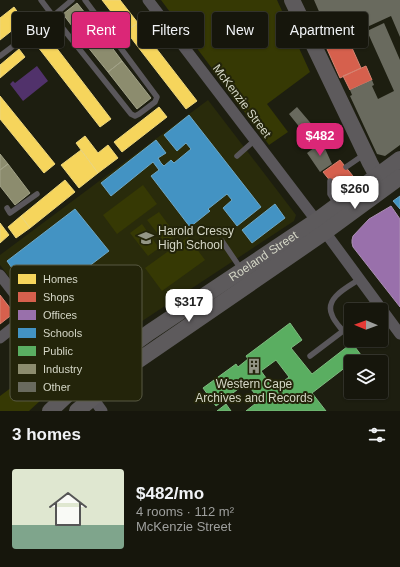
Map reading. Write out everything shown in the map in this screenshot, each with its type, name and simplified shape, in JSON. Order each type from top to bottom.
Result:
[{"type":"main road","points":[[292,0],[365,154],[381,182]]},
{"type":"main road","name":"Roeland Street","points":[[142,358],[381,182],[400,159]]},
{"type":"main road","name":"Roeland Street","points":[[142,338],[242,271],[321,227],[337,206],[381,182],[400,177]]},
{"type":"main road","name":"Roeland Street","points":[[50,411],[61,401]]},
{"type":"main road","name":"Roeland Street","points":[[76,411],[87,401]]},
{"type":"street","name":"McKenzie Street","points":[[148,0],[321,227],[400,334]]},
{"type":"street","points":[[0,275],[10,288]]},
{"type":"street","points":[[0,338],[10,330]]},
{"type":"street","points":[[95,401],[102,411]]},
{"type":"lane","points":[[41,0],[50,12]]},
{"type":"lane","points":[[58,12],[72,0]]},
{"type":"lane","points":[[64,30],[133,116],[137,116],[155,102],[157,97],[85,0]]},
{"type":"lane","points":[[0,56],[12,47]]},
{"type":"lane","points":[[237,156],[255,140]]},
{"type":"lane","points":[[346,167],[365,154]]},
{"type":"lane","points":[[330,181],[330,194],[337,206]]},
{"type":"lane","points":[[7,208],[10,213],[37,194]]},
{"type":"lane","points":[[222,241],[242,271]]},
{"type":"lane","points":[[310,356],[343,331],[332,315],[330,306],[335,296],[360,279]]},
{"type":"shaded area","points":[[161,0],[277,0],[282,12],[276,12],[276,48],[299,48],[310,72],[267,104],[288,132],[269,145],[197,48],[204,48],[204,12],[170,12]]},
{"type":"shaded area","points":[[37,66],[48,81],[23,101],[10,84],[13,81],[15,83]]},
{"type":"shaded area","name":"Harold Cressy High School","points":[[208,100],[296,215],[294,221],[142,321],[142,265],[10,265],[10,278],[0,265],[0,255]]},
{"type":"shaded area","points":[[143,185],[157,204],[117,234],[103,215]]},
{"type":"shaded area","points":[[159,212],[176,235],[165,243],[147,220]]},
{"type":"shaded area","points":[[142,224],[159,248],[148,256],[130,233]]},
{"type":"shaded area","points":[[188,237],[205,260],[162,291],[145,268]]},
{"type":"shaded area","points":[[10,389],[10,401],[40,401],[29,411],[0,411],[0,396]]},
{"type":"building: Homes","points":[[102,0],[120,0],[129,12],[111,12]]},
{"type":"building: Homes","points":[[14,7],[18,12],[12,12],[12,30],[0,40],[0,18]]},
{"type":"building: Homes","points":[[130,13],[138,23],[130,28]]},
{"type":"building: Homes","points":[[138,23],[138,47],[130,36],[130,28]]},
{"type":"building: Homes","points":[[39,48],[57,48],[111,119],[100,127]]},
{"type":"building: Homes","points":[[139,48],[156,48],[197,101],[186,109]]},
{"type":"building: Homes","points":[[19,49],[25,57],[0,78],[0,65]]},
{"type":"building: Homes","points":[[0,96],[55,164],[44,173],[0,119]]},
{"type":"building: Homes","points":[[159,107],[167,117],[122,152],[114,142]]},
{"type":"building: Homes","points":[[85,136],[98,153],[108,145],[118,158],[98,173],[76,143]]},
{"type":"building: Homes","points":[[81,150],[98,173],[79,188],[61,165]]},
{"type":"building: Homes","points":[[65,180],[75,192],[30,228],[21,216]]},
{"type":"building: Homes","points":[[21,216],[30,228],[16,238],[8,227]]},
{"type":"building: Homes","points":[[0,223],[9,235],[0,243]]},
{"type":"building: Shops","points":[[352,48],[361,68],[340,78],[327,49]]},
{"type":"building: Shops","points":[[366,66],[372,80],[350,90],[343,76]]},
{"type":"building: Shops","points":[[340,160],[357,181],[340,193],[323,172]]},
{"type":"building: Shops","points":[[0,295],[10,308],[10,316],[0,324]]},
{"type":"building: Offices","points":[[391,206],[400,219],[400,307],[353,247],[352,243],[353,236],[369,219]]},
{"type":"building: Schools","points":[[189,115],[261,207],[237,226],[223,208],[232,200],[227,194],[208,209],[210,211],[190,227],[151,176],[159,170],[153,162],[111,196],[101,183],[156,140],[166,153],[158,158],[161,163],[164,166],[171,160],[174,163],[191,149],[186,143],[177,151],[164,135]]},
{"type":"building: Schools","points":[[400,196],[400,209],[393,201]]},
{"type":"building: Schools","points":[[275,204],[285,218],[252,243],[242,230]]},
{"type":"building: Schools","points":[[75,209],[109,251],[91,265],[10,265],[7,261]]},
{"type":"building: Public","name":"Western Cape Archives and Records","points":[[290,323],[302,340],[291,348],[312,374],[347,347],[355,347],[361,355],[344,355],[344,368],[312,393],[326,411],[246,411],[260,400],[246,383],[216,406],[203,388],[236,364],[238,367],[248,359],[246,356]],"holes":[[[276,360],[289,377],[274,389],[261,371]]]},
{"type":"building: Public","name":"Western Cape Archives and Records","points":[[226,404],[231,411],[217,411]]},
{"type":"building: Industry","points":[[77,3],[84,12],[72,12],[72,26],[64,13]]},
{"type":"building: Industry","points":[[89,48],[112,48],[122,61],[108,72]]},
{"type":"building: Industry","points":[[122,61],[151,98],[137,109],[108,72]]},
{"type":"building: Industry","points":[[0,154],[8,164],[0,170]]},
{"type":"building: Industry","points":[[8,164],[30,193],[15,205],[0,186],[0,170]]},
{"type":"building: Other","points":[[314,0],[400,0],[400,37],[391,16],[368,27],[368,12],[319,12]]},
{"type":"building: Other","points":[[384,23],[400,60],[400,145],[385,156],[377,154],[350,96],[352,95],[350,90],[372,80],[374,85],[372,86],[378,99],[394,91],[368,31]]},
{"type":"building: Other","points":[[297,107],[314,127],[305,134],[289,114]]},
{"type":"building: Other","points":[[322,142],[332,164],[320,172],[307,153]]},
{"type":"place","name":"Harold Cressy High School","points":[[146,238]]},
{"type":"place","name":"Western Cape Archives and Records","points":[[254,366]]}]
